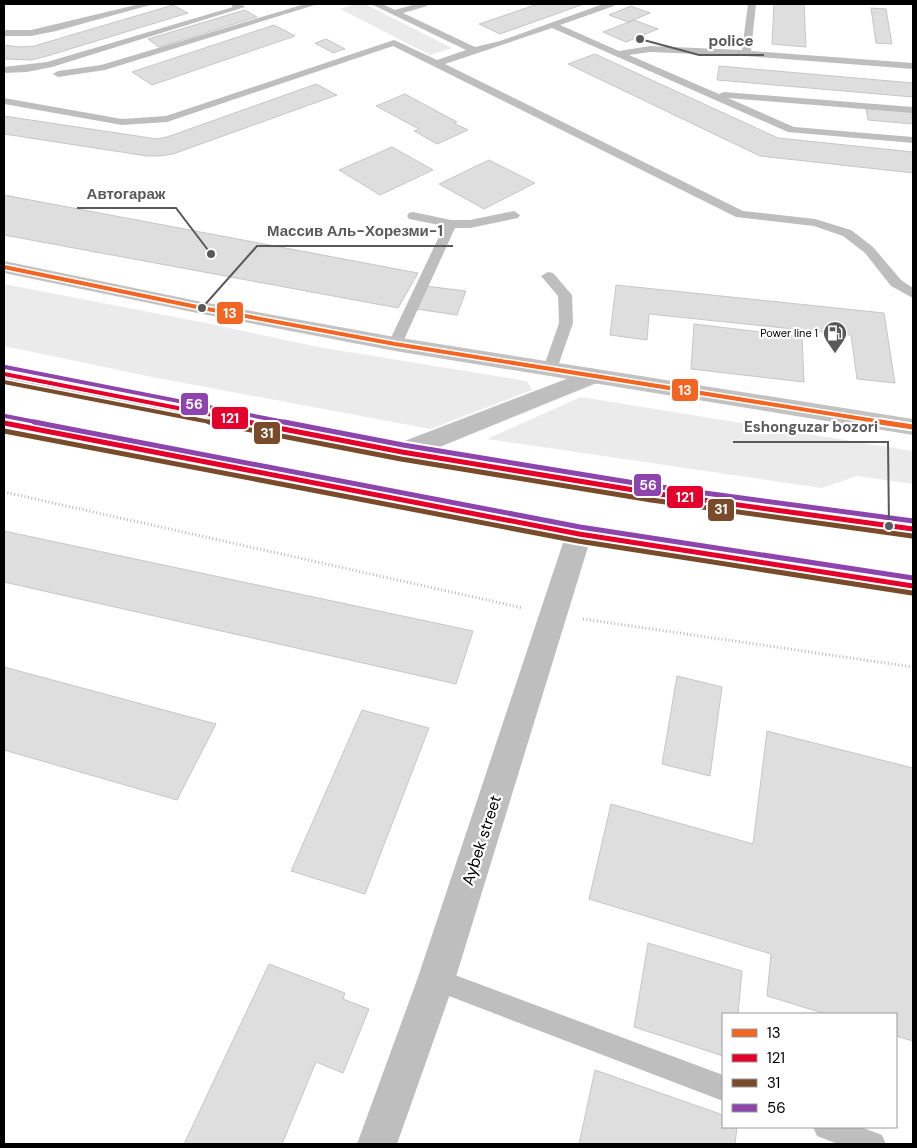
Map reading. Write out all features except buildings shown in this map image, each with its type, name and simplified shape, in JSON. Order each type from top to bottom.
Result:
[{"type":"main road","points":[[4,374],[402,452],[652,493],[913,529]]},
{"type":"main road","points":[[402,452],[592,376]]},
{"type":"main road","points":[[4,423],[579,534],[913,586]]},
{"type":"main road","name":"Aybek street","points":[[377,1144],[436,980],[579,534]]},
{"type":"street","points":[[4,267],[202,308],[395,344],[913,427]]},
{"type":"lane","points":[[4,33],[31,33],[150,4]]},
{"type":"lane","points":[[4,70],[27,69],[49,65],[241,7],[235,4]]},
{"type":"lane","points":[[58,74],[102,68],[314,4]]},
{"type":"lane","points":[[375,4],[474,50]]},
{"type":"lane","points":[[395,13],[424,4]]},
{"type":"lane","points":[[436,64],[474,50],[503,43],[554,26],[611,4]]},
{"type":"lane","points":[[746,53],[752,4]]},
{"type":"lane","points":[[554,26],[792,130],[913,140]]},
{"type":"lane","points":[[4,100],[122,122],[167,119],[394,42],[740,214],[815,223],[847,233],[869,250],[896,283],[913,294]]},
{"type":"lane","points":[[619,54],[650,49],[746,53],[913,66]]},
{"type":"lane","points":[[713,94],[913,110]]},
{"type":"lane","points":[[414,216],[450,224],[470,224],[514,215]]},
{"type":"lane","points":[[395,344],[450,224]]},
{"type":"lane","points":[[548,276],[565,295],[566,323],[550,369]]},
{"type":"lane","points":[[436,980],[722,1088]]},
{"type":"lane","points":[[829,1128],[873,1144]]},
{"type":"path","points":[[4,492],[553,615],[913,667]]},
{"type":"shaded area","points":[[356,4],[365,4],[452,48],[430,55],[340,9]]},
{"type":"shaded area","points":[[4,284],[318,347],[527,381],[532,390],[430,429],[152,377],[4,346]]},
{"type":"shaded area","points":[[581,397],[913,451],[913,484],[857,476],[822,488],[487,439]]},
{"type":"transit line","name":"13","points":[[4,267],[202,308],[395,344],[913,427]]},
{"type":"transit line","name":"56","points":[[5,367],[403,445],[653,486],[913,521]]},
{"type":"transit line","name":"121","points":[[4,374],[402,452],[652,493],[913,529]]},
{"type":"transit line","name":"31","points":[[4,382],[401,459],[651,500],[912,536]]},
{"type":"transit line","name":"56","points":[[5,416],[580,527],[913,578]]},
{"type":"transit line","name":"121","points":[[4,423],[579,534],[913,586]]},
{"type":"transit line","name":"31","points":[[4,431],[578,541],[912,593]]},
{"type":"place","name":"police","points":[[640,39]]},
{"type":"place","name":"Автогараж","points":[[211,254]]},
{"type":"place","name":"Массив Аль-Хорезми-1","points":[[202,308]]},
{"type":"place","name":"Power line 1","points":[[835,354]]},
{"type":"place","name":"Eshonguzar bozori","points":[[889,526]]}]
